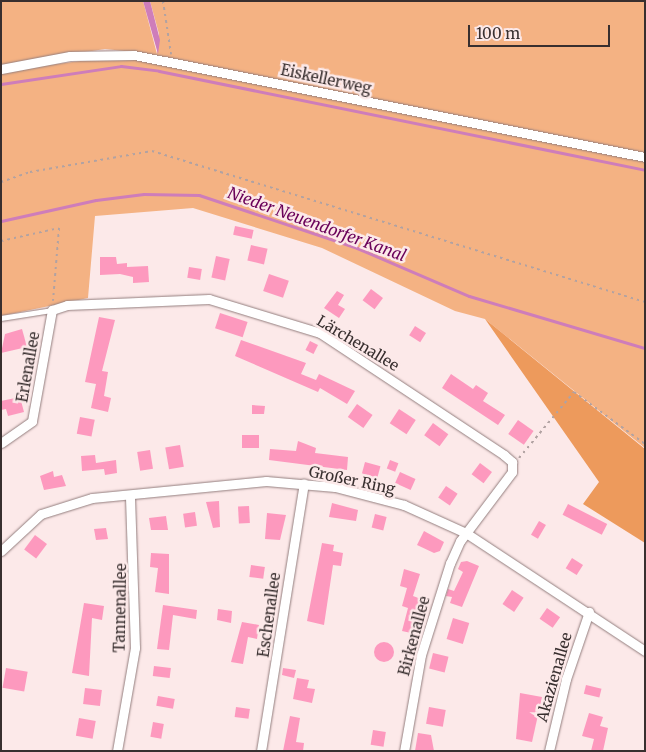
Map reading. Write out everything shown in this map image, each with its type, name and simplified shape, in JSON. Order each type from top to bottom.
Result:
[{"type":"street","name":"Eiskellerweg","points":[[1,69],[94,54],[172,61],[645,157]]},
{"type":"street","name":"Lärchenallee","points":[[52,310],[67,305],[209,299],[298,324],[358,356],[476,434],[514,466]]},
{"type":"street","name":"Erlenallee","points":[[1,443],[32,421],[52,310]]},
{"type":"street","points":[[466,533],[514,466]]},
{"type":"street","name":"Großer Ring","points":[[1,551],[41,514],[92,498],[226,483],[304,483],[404,506],[466,533],[645,651]]},
{"type":"street","name":"Eschenallee","points":[[261,751],[304,483]]},
{"type":"street","name":"Tannenallee","points":[[117,751],[135,648],[130,495]]},
{"type":"street","name":"Birkenallee","points":[[404,751],[424,647],[450,563],[466,533]]},
{"type":"street","name":"Akazienallee","points":[[549,751],[566,679],[588,612]]},
{"type":"lane","points":[[1,318],[52,310]]},
{"type":"path","points":[[163,1],[172,61]]},
{"type":"path","points":[[1,182],[30,172],[152,151],[645,302]]},
{"type":"path","points":[[1,241],[59,228],[52,310]]},
{"type":"path","points":[[514,466],[574,392],[645,444]]},
{"type":"shaded area","points":[[1,1],[143,1],[157,54],[159,34],[150,1],[645,1],[645,448],[485,319],[455,311],[322,248],[193,208],[95,216],[88,298],[1,316],[1,71],[144,53],[105,49],[1,65]]},
{"type":"shaded area","points":[[143,1],[150,1],[160,40],[158,54]]},
{"type":"shaded area","points":[[485,319],[645,449],[645,543],[583,504],[599,482]]},
{"type":"building","points":[[235,226],[254,230],[252,239],[233,235]]},
{"type":"building","points":[[251,245],[268,249],[264,264],[247,261]]},
{"type":"building","points":[[216,256],[230,259],[225,280],[211,278]]},
{"type":"building","points":[[100,257],[116,257],[117,264],[127,263],[127,267],[148,266],[149,282],[133,283],[133,277],[120,274],[100,275]]},
{"type":"building","points":[[189,267],[202,269],[200,280],[187,278]]},
{"type":"building","points":[[269,274],[289,281],[283,298],[263,291]]},
{"type":"building","points":[[371,289],[383,298],[375,309],[363,300]]},
{"type":"building","points":[[337,291],[344,295],[338,305],[345,309],[339,318],[324,308]]},
{"type":"building","points":[[220,313],[248,322],[243,337],[215,328]]},
{"type":"building","points":[[99,317],[115,320],[102,371],[108,372],[104,396],[111,398],[108,412],[91,408],[96,384],[85,382]]},
{"type":"building","points":[[415,326],[426,333],[420,342],[409,335]]},
{"type":"building","points":[[22,329],[27,347],[1,353],[5,334]]},
{"type":"building","points":[[241,340],[306,363],[301,374],[316,380],[319,374],[355,391],[347,404],[320,388],[318,392],[235,356]]},
{"type":"building","points":[[310,341],[318,345],[313,354],[305,350]]},
{"type":"building","points":[[451,374],[473,389],[476,385],[488,393],[483,401],[505,415],[498,425],[442,388]]},
{"type":"building","points":[[20,397],[24,412],[8,416],[6,409],[1,410],[1,401]]},
{"type":"building","points":[[357,404],[373,415],[363,428],[348,417]]},
{"type":"building","points":[[252,405],[265,406],[264,414],[252,414]]},
{"type":"building","points":[[399,409],[416,420],[407,434],[390,423]]},
{"type":"building","points":[[80,417],[95,420],[91,437],[77,434]]},
{"type":"building","points":[[518,420],[534,431],[524,445],[508,434]]},
{"type":"building","points":[[433,423],[448,434],[440,446],[424,435]]},
{"type":"building","points":[[242,435],[259,435],[259,448],[242,448]]},
{"type":"building","points":[[298,441],[316,448],[315,453],[348,457],[347,470],[269,460],[270,449],[296,451]]},
{"type":"building","points":[[180,445],[184,467],[169,469],[165,448]]},
{"type":"building","points":[[150,450],[153,469],[140,471],[137,452]]},
{"type":"building","points":[[95,455],[96,463],[116,460],[117,473],[105,475],[104,469],[82,471],[81,456]]},
{"type":"building","points":[[390,460],[398,463],[395,472],[387,468]]},
{"type":"building","points":[[365,462],[380,466],[377,478],[362,474]]},
{"type":"building","points":[[480,463],[492,472],[484,483],[472,474]]},
{"type":"building","points":[[53,471],[54,477],[62,475],[66,486],[44,490],[40,476]]},
{"type":"building","points":[[400,472],[416,479],[411,490],[395,483]]},
{"type":"building","points":[[446,486],[458,494],[450,505],[438,498]]},
{"type":"building","points":[[219,501],[220,527],[213,528],[206,502]]},
{"type":"building","points":[[332,503],[358,510],[356,521],[329,517]]},
{"type":"building","points":[[568,504],[607,524],[602,535],[563,515]]},
{"type":"building","points":[[249,506],[250,523],[239,524],[238,507]]},
{"type":"building","points":[[195,512],[197,526],[185,528],[183,514]]},
{"type":"building","points":[[267,513],[286,515],[280,540],[265,539]]},
{"type":"building","points":[[375,514],[387,517],[383,530],[372,528]]},
{"type":"building","points":[[166,516],[168,530],[151,530],[149,518]]},
{"type":"building","points":[[539,521],[546,525],[538,539],[531,535]]},
{"type":"building","points":[[106,528],[108,539],[96,540],[94,529]]},
{"type":"building","points":[[424,531],[444,542],[440,551],[434,553],[417,545]]},
{"type":"building","points":[[35,535],[47,544],[36,558],[24,549]]},
{"type":"building","points":[[322,543],[334,545],[333,551],[343,553],[341,566],[333,565],[324,625],[307,621]]},
{"type":"building","points":[[151,553],[169,554],[169,594],[155,592],[158,568],[150,567]]},
{"type":"building","points":[[572,558],[583,565],[577,575],[566,568]]},
{"type":"building","points":[[467,561],[479,566],[462,607],[450,603],[452,597],[446,596],[448,589],[454,591],[463,572],[458,569],[461,562]]},
{"type":"building","points":[[251,565],[265,567],[263,579],[249,577]]},
{"type":"building","points":[[404,569],[420,574],[413,596],[421,599],[411,633],[402,631],[408,608],[402,606],[407,588],[400,586]]},
{"type":"building","points":[[512,590],[524,598],[514,612],[502,604]]},
{"type":"building","points":[[84,603],[104,606],[102,620],[92,618],[89,676],[72,673]]},
{"type":"building","points":[[163,605],[197,610],[196,619],[173,615],[169,650],[157,649]]},
{"type":"building","points":[[547,608],[560,617],[553,628],[540,619]]},
{"type":"building","points":[[218,609],[232,611],[231,623],[217,620]]},
{"type":"building","points":[[453,618],[469,623],[463,644],[447,639]]},
{"type":"building","points":[[242,622],[259,625],[257,639],[248,637],[243,664],[231,662]]},
{"type":"building","points":[[380,642],[388,642],[394,648],[394,656],[388,662],[380,662],[374,656],[374,648]]},
{"type":"building","points":[[433,653],[449,657],[445,672],[429,669]]},
{"type":"building","points":[[154,666],[171,668],[170,678],[153,676]]},
{"type":"building","points":[[6,668],[28,672],[24,692],[3,688]]},
{"type":"building","points":[[283,668],[296,670],[294,678],[282,675]]},
{"type":"building","points":[[297,678],[309,680],[307,688],[315,689],[312,703],[293,699]]},
{"type":"building","points":[[586,685],[602,689],[599,698],[584,694]]},
{"type":"building","points":[[85,688],[102,690],[100,706],[83,704]]},
{"type":"building","points":[[520,693],[542,697],[532,742],[516,739]]},
{"type":"building","points":[[158,696],[175,699],[173,709],[156,706]]},
{"type":"building","points":[[236,707],[250,709],[248,719],[235,717]]},
{"type":"building","points":[[429,707],[446,710],[443,727],[426,724]]},
{"type":"building","points":[[589,713],[603,717],[600,726],[608,728],[603,751],[591,751],[594,739],[582,736]]},
{"type":"building","points":[[290,716],[300,718],[296,742],[304,743],[303,751],[283,751]]},
{"type":"building","points":[[79,718],[96,721],[93,739],[76,736]]},
{"type":"building","points":[[153,722],[164,724],[161,739],[150,737]]},
{"type":"building","points":[[373,730],[386,732],[383,747],[371,745]]},
{"type":"building","points":[[418,733],[431,735],[434,751],[415,751]]},
{"type":"waterway","points":[[1,84],[121,66],[159,71],[645,170]]},
{"type":"waterway","name":"Nieder Neuendorfer Kanal","points":[[1,221],[96,200],[144,194],[199,195],[357,248],[469,296],[645,348]]}]
